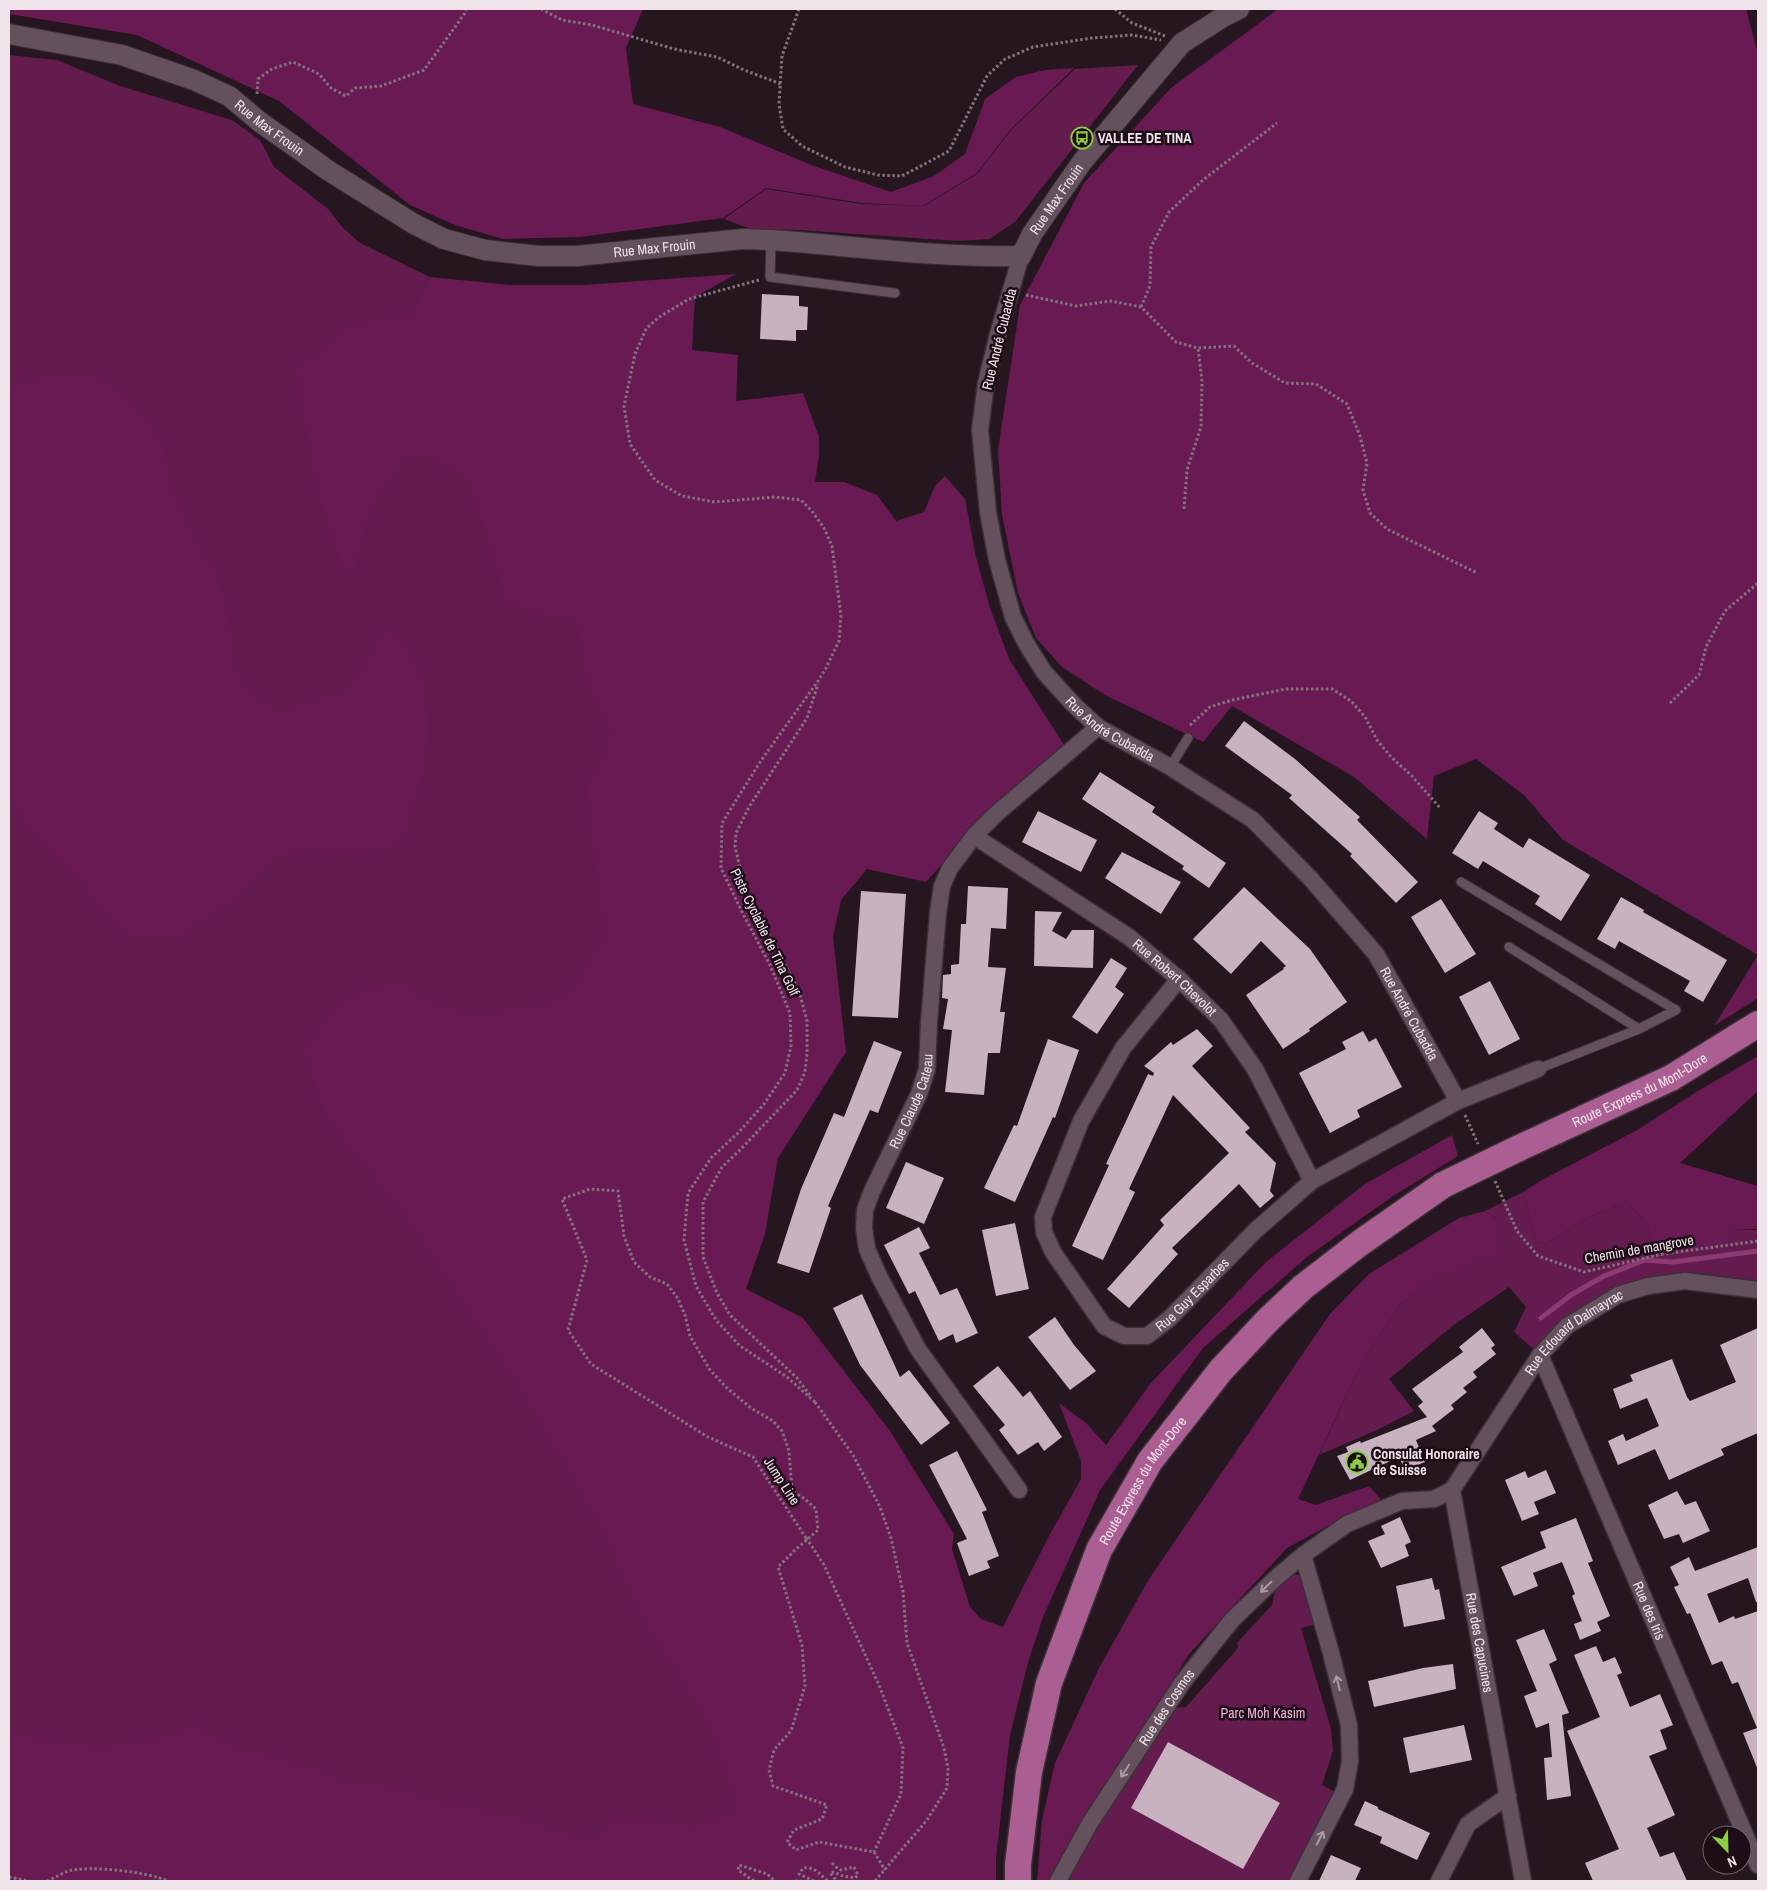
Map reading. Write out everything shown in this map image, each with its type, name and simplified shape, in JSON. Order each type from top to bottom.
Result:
[{"type":"main road","name":"Route Express du Mont-Dore","points":[[1018,1881],[1018,1864],[1029,1772],[1049,1683],[1098,1550],[1150,1461],[1221,1370],[1302,1287],[1360,1243],[1443,1185],[1671,1078],[1758,1024]]},
{"type":"street","name":"Rue Max Frouin","points":[[9,34],[131,58],[194,80],[230,96],[256,118],[330,171],[414,224],[444,239],[484,250],[538,256],[577,256],[743,239],[959,256],[1021,256],[1032,234],[1082,162],[1182,43],[1223,16],[1239,9]]},
{"type":"street","name":"Rue André Cubadda","points":[[1021,256],[986,383],[980,430],[988,512],[998,560],[1013,617],[1027,645],[1044,672],[1098,728],[1170,767],[1253,820],[1310,878],[1376,954],[1458,1101]]},
{"type":"street","name":"Rue Claude Cateau","points":[[1019,1490],[918,1349],[879,1276],[867,1249],[864,1228],[865,1210],[872,1191],[919,1094],[927,1070],[931,1002],[942,886],[950,868],[974,836],[996,814],[1098,728]]},
{"type":"street","name":"Rue Robert Chevolot","points":[[974,836],[1129,937],[1179,979],[1221,1020],[1256,1069],[1312,1181]]},
{"type":"street","name":"Rue Guy Esparbes","points":[[1179,979],[1124,1048],[1081,1121],[1043,1217],[1044,1232],[1053,1252],[1104,1326],[1124,1336],[1147,1336],[1169,1319],[1256,1230],[1312,1181],[1458,1101],[1538,1069]]},
{"type":"street","name":"Rue Edouard Dalmayrac","points":[[1452,1490],[1540,1355],[1568,1326],[1605,1302],[1648,1286],[1685,1282],[1758,1290]]},
{"type":"street","name":"Rue des Iris","points":[[1540,1355],[1758,1865]]},
{"type":"street","name":"Rue des Cosmos","points":[[1058,1881],[1090,1823],[1182,1683],[1232,1620],[1303,1555],[1347,1524],[1402,1501],[1434,1499],[1452,1490]]},
{"type":"street","name":"Rue des Capucines","points":[[1452,1490],[1523,1881]]},
{"type":"street","points":[[1298,1881],[1345,1789],[1350,1761],[1349,1725],[1303,1555]]},
{"type":"street","points":[[1439,1881],[1468,1824],[1508,1796]]},
{"type":"lane","points":[[771,240],[770,277],[895,293]]},
{"type":"lane","points":[[1170,767],[1188,738]]},
{"type":"lane","points":[[1461,882],[1676,1010],[1639,1029],[1538,1069]]},
{"type":"lane","points":[[1509,947],[1639,1029]]},
{"type":"path","points":[[256,118],[258,78],[272,69],[293,62],[319,74],[331,88],[346,96],[355,88],[381,86],[424,70],[466,9]]},
{"type":"path","points":[[541,9],[562,20],[592,25],[674,49],[717,57],[781,84]]},
{"type":"path","points":[[799,9],[782,56],[779,104],[783,129],[802,146],[844,167],[878,175],[902,176],[949,152],[987,76],[1005,59],[1033,47],[1092,38],[1132,35],[1182,43]]},
{"type":"path","points":[[1115,9],[1132,23],[1182,43]]},
{"type":"path","points":[[1141,307],[1150,286],[1151,247],[1169,212],[1202,180],[1277,123]]},
{"type":"path","name":"Piste Cyclable de Tina Golf","points":[[770,277],[689,299],[659,317],[646,329],[635,354],[624,406],[630,444],[655,480],[682,496],[715,502],[775,497],[800,500],[812,511],[824,528],[832,546],[841,616],[839,641],[818,681],[760,762],[722,823],[721,868],[770,964],[790,1013],[791,1046],[785,1073],[764,1104],[738,1133],[711,1158],[688,1193],[684,1240],[696,1286],[716,1320],[740,1346],[787,1377],[816,1402]]},
{"type":"path","points":[[1010,292],[1076,306],[1111,301],[1141,307],[1176,342],[1198,348],[1234,346],[1252,363],[1285,383],[1316,384],[1347,404],[1360,436],[1367,463],[1363,490],[1370,513],[1387,529],[1477,573]]},
{"type":"path","points":[[1184,509],[1187,470],[1200,427],[1202,381],[1198,348]]},
{"type":"path","points":[[1670,703],[1699,676],[1706,647],[1725,611],[1758,583]]},
{"type":"path","name":"Piste Cyclable de Tina Golf","points":[[818,681],[807,718],[749,807],[736,833],[735,846],[744,887],[798,991],[807,1021],[805,1072],[796,1090],[722,1167],[703,1202],[703,1257],[717,1293],[730,1315],[797,1378],[853,1455],[880,1507],[891,1538],[903,1592],[907,1643],[944,1748],[948,1769],[947,1788],[927,1820],[877,1881]]},
{"type":"path","points":[[1188,738],[1190,724],[1210,707],[1286,688],[1332,689],[1351,701],[1365,717],[1377,740],[1390,758],[1412,776],[1442,809]]},
{"type":"path","points":[[1458,1101],[1481,1150]]},
{"type":"path","name":"Chemin de mangrove","points":[[1493,1177],[1517,1231],[1538,1256],[1584,1272],[1663,1254],[1758,1241]]},
{"type":"path","name":"Jump Line","points":[[874,1852],[819,1842],[796,1850],[787,1842],[794,1830],[822,1819],[827,1805],[773,1786],[768,1770],[774,1750],[791,1731],[805,1686],[802,1646],[778,1567],[794,1551],[818,1530],[816,1509],[792,1491],[790,1451],[782,1431],[773,1421],[751,1408],[739,1398],[710,1370],[690,1336],[678,1297],[667,1284],[650,1276],[634,1262],[624,1236],[618,1191],[590,1189],[562,1199],[587,1260],[568,1330],[592,1364],[708,1437],[753,1457],[806,1538],[809,1542],[824,1565],[879,1685],[903,1748],[900,1794],[874,1852]]},
{"type":"path","points":[[874,1852],[885,1870]]},
{"type":"path","points":[[832,1862],[841,1870],[854,1867],[857,1871],[858,1875],[855,1878],[834,1872],[830,1873],[838,1881]]},
{"type":"path","points":[[754,1881],[738,1870],[739,1865],[767,1874],[775,1881]]},
{"type":"path","points":[[814,1881],[799,1874],[803,1868],[810,1867],[816,1870],[828,1881]]},
{"type":"path","points":[[47,1881],[69,1871],[100,1869],[158,1876],[168,1881]]},
{"type":"path","points":[[9,1877],[29,1881]]},
{"type":"path","points":[[795,1881],[800,1881]]},
{"type":"green space","points":[[9,55],[57,60],[120,86],[232,120],[260,140],[274,167],[328,209],[343,228],[360,243],[430,277],[422,296],[594,324],[665,1180],[863,1866],[9,1837]]},
{"type":"green space","points":[[1138,65],[1015,222],[989,239],[957,241],[800,230],[751,229],[724,219],[766,189],[861,204],[924,206],[977,174],[1011,130],[1075,69]]},
{"type":"green space","points":[[1523,1192],[1536,1242],[1546,1244],[1589,1217],[1627,1202],[1647,1224],[1655,1248],[1732,1229],[1758,1230],[1758,1290],[1726,1285],[1618,1295],[1540,1355],[1514,1332],[1526,1307],[1509,1287],[1451,1327],[1389,1379],[1414,1411],[1375,1431],[1319,1455],[1360,1366],[1400,1305],[1496,1219],[1485,1211]]},
{"type":"green space","name":"Parc Moh Kasim","points":[[1292,1574],[1299,1575],[1316,1624],[1301,1628],[1331,1729],[1333,1751],[1322,1785],[1335,1792],[1290,1881],[1064,1881],[1170,1708],[1186,1707],[1238,1648],[1237,1643],[1272,1605],[1276,1587]]},
{"type":"shaded area","points":[[9,9],[643,9],[626,48],[633,104],[720,127],[814,166],[891,192],[934,176],[965,154],[985,99],[1016,77],[1045,70],[1074,68],[1010,130],[977,173],[923,206],[862,203],[766,188],[723,218],[580,237],[503,239],[455,225],[410,205],[279,101],[137,35],[9,14]]},
{"type":"shaded area","points":[[1278,9],[1746,9],[1758,54],[1758,955],[1563,840],[1524,795],[1476,759],[1434,776],[1427,839],[1354,777],[1232,706],[1203,742],[1105,695],[1062,667],[1036,638],[1018,593],[1002,515],[998,450],[1020,305],[1084,183],[1171,88]]},
{"type":"shaded area","points":[[736,274],[695,297],[692,350],[738,355],[736,401],[803,393],[819,437],[819,456],[815,482],[844,482],[877,495],[896,521],[924,512],[935,486],[945,476],[965,499],[976,557],[990,608],[1009,659],[1066,748],[984,817],[926,882],[867,869],[841,900],[833,937],[846,1052],[778,1158],[765,1234],[746,1289],[803,1318],[890,1431],[954,1534],[952,1549],[970,1607],[981,1619],[1003,1627],[1049,1536],[1081,1479],[1081,1461],[1059,1403],[1086,1423],[1106,1445],[1151,1383],[1266,1262],[1365,1184],[1452,1135],[1458,1156],[1393,1196],[1307,1257],[1203,1348],[1100,1490],[1043,1617],[1028,1662],[1010,1735],[996,1857],[996,1881],[9,1881],[9,1730],[54,1742],[104,1746],[142,1742],[195,1726],[235,1746],[316,1768],[345,1782],[393,1786],[452,1804],[511,1815],[592,1840],[618,1817],[695,1826],[737,1809],[707,1720],[646,1625],[594,1516],[510,1373],[403,1212],[327,1119],[303,1050],[341,1003],[365,988],[406,981],[431,1003],[470,1013],[550,1005],[573,989],[606,935],[599,899],[587,787],[611,735],[584,673],[577,623],[505,601],[490,544],[468,479],[422,455],[410,455],[389,481],[367,519],[355,570],[343,567],[329,530],[312,467],[295,364],[308,360],[353,324],[413,315],[430,277],[510,285],[583,285]]},
{"type":"shaded area","points":[[93,374],[130,401],[163,441],[170,481],[189,526],[217,574],[229,616],[232,650],[243,684],[277,711],[347,691],[387,628],[407,650],[416,664],[424,686],[428,709],[429,732],[426,756],[415,802],[401,846],[344,855],[308,847],[274,860],[239,898],[176,938],[132,939],[49,850],[9,802],[9,388],[36,377]]},
{"type":"shaded area","points":[[1758,955],[1758,998],[1714,1026]]},
{"type":"shaded area","points":[[1758,1056],[1758,1091],[1680,1163],[1758,1186],[1758,1229],[1732,1229],[1720,1249],[1681,1254],[1655,1248],[1647,1224],[1627,1202],[1589,1217],[1546,1244],[1536,1242],[1523,1192],[1639,1129],[1698,1091]]},
{"type":"shaded area","points":[[1485,1211],[1496,1219],[1503,1229],[1497,1253],[1425,1283],[1400,1305],[1360,1366],[1298,1499],[1316,1505],[1369,1486],[1382,1501],[1350,1514],[1287,1548],[1189,1654],[1051,1881],[1037,1881],[1042,1820],[1055,1763],[1099,1668],[1149,1579],[1330,1314],[1369,1274],[1459,1218]]},
{"type":"building","points":[[762,294],[799,296],[799,306],[808,307],[807,330],[796,330],[796,341],[760,339]]},
{"type":"building","points":[[1244,721],[1295,759],[1360,817],[1357,820],[1418,882],[1396,903],[1350,856],[1352,854],[1289,798],[1292,795],[1225,746]]},
{"type":"building","points":[[1100,772],[1155,807],[1152,812],[1226,863],[1209,888],[1182,869],[1184,866],[1082,799]]},
{"type":"building","points":[[1038,811],[1097,840],[1081,872],[1022,842]]},
{"type":"building","points":[[1479,811],[1498,823],[1494,829],[1523,848],[1529,838],[1590,875],[1561,921],[1535,904],[1540,896],[1483,861],[1478,869],[1452,853]]},
{"type":"building","points":[[1122,852],[1181,882],[1161,914],[1105,878]]},
{"type":"building","points":[[968,886],[1008,888],[1006,929],[991,928],[988,967],[1006,968],[1000,1012],[1005,1012],[1000,1053],[988,1053],[984,1095],[945,1092],[952,1030],[943,1029],[948,999],[942,998],[943,975],[951,974],[951,965],[959,964],[961,924],[966,924]]},
{"type":"building","points":[[1244,887],[1310,949],[1347,1002],[1283,1049],[1246,995],[1286,966],[1261,941],[1231,974],[1193,939]]},
{"type":"building","points":[[861,891],[906,894],[898,1018],[852,1016]]},
{"type":"building","points":[[1621,897],[1644,910],[1643,912],[1727,960],[1703,1002],[1684,991],[1690,981],[1619,941],[1615,949],[1597,939]]},
{"type":"building","points":[[1441,899],[1476,954],[1445,973],[1411,917]]},
{"type":"building","points":[[1035,911],[1062,912],[1052,931],[1066,939],[1072,930],[1094,930],[1093,968],[1034,966]]},
{"type":"building","points":[[1111,958],[1127,968],[1115,987],[1124,994],[1097,1034],[1072,1017]]},
{"type":"building","points":[[1490,981],[1520,1039],[1489,1055],[1459,997]]},
{"type":"building","points":[[1197,1029],[1213,1046],[1192,1066],[1250,1128],[1245,1132],[1276,1163],[1270,1191],[1274,1196],[1260,1208],[1239,1184],[1172,1248],[1178,1254],[1129,1308],[1107,1289],[1164,1225],[1160,1220],[1229,1153],[1173,1095],[1129,1189],[1135,1192],[1103,1260],[1072,1246],[1109,1165],[1106,1164],[1148,1074],[1153,1076],[1154,1073],[1144,1066],[1171,1042],[1173,1045]]},
{"type":"building","points":[[1363,1031],[1369,1042],[1376,1038],[1402,1087],[1357,1110],[1360,1117],[1330,1133],[1299,1073],[1346,1049],[1342,1042]]},
{"type":"building","points":[[1048,1039],[1079,1050],[1055,1118],[1053,1117],[1015,1202],[984,1188],[1014,1125],[1017,1126]]},
{"type":"building","points":[[874,1041],[902,1052],[878,1113],[870,1110],[828,1206],[831,1208],[809,1273],[777,1263],[801,1189],[834,1113],[844,1117]]},
{"type":"building","points":[[906,1162],[944,1178],[924,1224],[886,1208]]},
{"type":"building","points":[[1015,1223],[1029,1289],[996,1296],[982,1230]]},
{"type":"building","points":[[919,1227],[930,1248],[919,1253],[940,1295],[957,1288],[978,1333],[956,1343],[953,1334],[939,1341],[915,1291],[909,1294],[884,1245]]},
{"type":"building","points":[[862,1294],[900,1377],[909,1370],[950,1423],[921,1445],[860,1365],[833,1308]]},
{"type":"building","points":[[1055,1317],[1074,1345],[1096,1371],[1070,1390],[1028,1337]]},
{"type":"building","points":[[1482,1328],[1495,1345],[1491,1348],[1496,1354],[1473,1372],[1477,1377],[1463,1388],[1467,1392],[1451,1405],[1454,1409],[1432,1426],[1436,1431],[1416,1440],[1425,1462],[1405,1470],[1399,1457],[1350,1480],[1337,1456],[1348,1452],[1346,1447],[1427,1417],[1418,1406],[1423,1402],[1412,1389],[1463,1352],[1459,1347]]},
{"type":"building","points":[[1758,1328],[1758,1433],[1721,1449],[1724,1455],[1669,1480],[1655,1449],[1618,1465],[1608,1441],[1623,1434],[1626,1441],[1659,1426],[1647,1398],[1620,1409],[1613,1389],[1633,1381],[1630,1375],[1672,1359],[1690,1401],[1736,1382],[1720,1345]]},
{"type":"building","points":[[998,1366],[1023,1397],[1030,1391],[1062,1437],[1044,1451],[1038,1442],[1018,1455],[999,1430],[1005,1425],[973,1386]]},
{"type":"building","points":[[957,1451],[987,1510],[982,1512],[999,1556],[987,1561],[990,1568],[969,1576],[957,1543],[967,1539],[929,1465]]},
{"type":"building","points":[[1546,1470],[1556,1493],[1534,1502],[1539,1514],[1522,1521],[1505,1480],[1525,1471],[1528,1478]]},
{"type":"building","points":[[1677,1491],[1685,1505],[1696,1501],[1710,1531],[1683,1543],[1679,1534],[1664,1539],[1648,1505]]},
{"type":"building","points":[[1400,1517],[1411,1542],[1405,1545],[1409,1556],[1381,1568],[1368,1541],[1385,1534],[1381,1526]]},
{"type":"building","points":[[1576,1518],[1593,1561],[1588,1563],[1610,1616],[1597,1622],[1601,1631],[1580,1640],[1574,1624],[1582,1621],[1572,1596],[1575,1594],[1562,1562],[1533,1573],[1538,1586],[1514,1596],[1501,1567],[1546,1548],[1540,1532]]},
{"type":"building","points":[[1758,1547],[1758,1602],[1756,1602],[1748,1578],[1707,1594],[1719,1623],[1734,1616],[1735,1619],[1758,1611],[1758,1770],[1743,1733],[1757,1728],[1738,1682],[1732,1684],[1722,1661],[1712,1665],[1690,1613],[1687,1614],[1674,1587],[1679,1585],[1670,1567],[1689,1557],[1695,1571]]},
{"type":"building","points":[[1432,1578],[1435,1590],[1439,1589],[1445,1619],[1404,1627],[1396,1586]]},
{"type":"building","points":[[1544,1629],[1557,1660],[1549,1664],[1569,1713],[1562,1715],[1571,1796],[1547,1800],[1544,1758],[1552,1757],[1549,1723],[1536,1728],[1524,1696],[1537,1691],[1516,1640]]},
{"type":"building","points":[[1596,1646],[1603,1662],[1615,1657],[1622,1673],[1617,1675],[1630,1707],[1660,1694],[1673,1725],[1660,1730],[1667,1749],[1649,1756],[1675,1815],[1647,1828],[1660,1857],[1674,1852],[1687,1881],[1593,1881],[1585,1863],[1619,1849],[1567,1731],[1600,1717],[1574,1655]]},
{"type":"building","points":[[1453,1664],[1456,1689],[1374,1707],[1368,1681],[1423,1668]]},
{"type":"building","points":[[1464,1725],[1472,1760],[1410,1773],[1403,1738]]},
{"type":"building","points":[[1168,1742],[1280,1803],[1243,1869],[1131,1808]]},
{"type":"building","points":[[1365,1801],[1430,1833],[1417,1860],[1380,1843],[1382,1837],[1354,1825]]},
{"type":"building","points":[[1331,1855],[1361,1868],[1355,1881],[1319,1881]]},
{"type":"waterway","points":[[1541,1318],[1571,1295],[1604,1276],[1645,1260],[1673,1262],[1758,1251]]},
{"type":"place","name":"VALLEE DE TINA","points":[[1082,138]]},
{"type":"place","name":"Consulat Honoraire de Suisse","points":[[1357,1462]]}]
